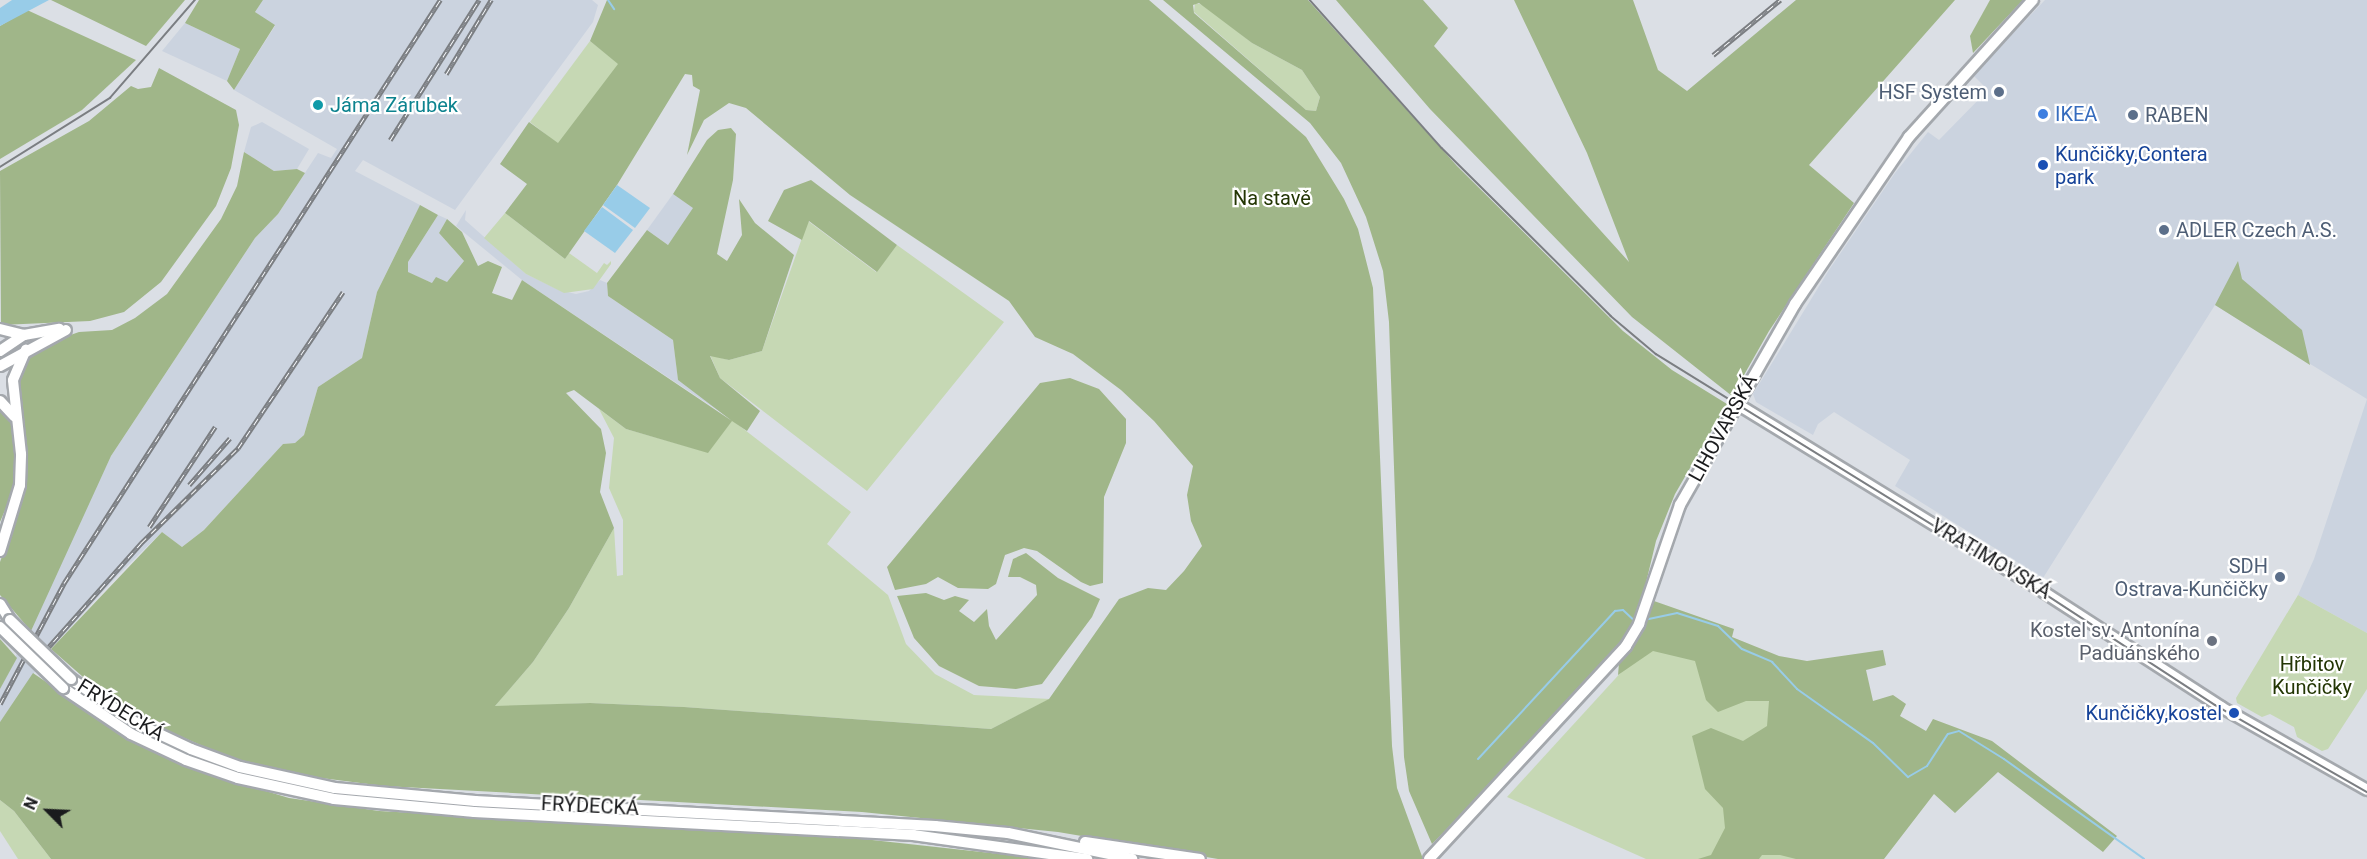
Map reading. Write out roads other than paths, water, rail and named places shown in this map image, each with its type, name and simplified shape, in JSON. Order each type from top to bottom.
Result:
[{"type":"main road","name":"LIHOVARSKÁ","points":[[1429,859],[1612,664],[1639,624],[1676,512],[1795,304],[1895,155],[1947,91],[2033,0]]},
{"type":"main road","points":[[0,329],[24,335],[66,330],[0,366]]},
{"type":"main road","points":[[0,351],[24,335]]},
{"type":"main road","points":[[0,551],[14,509],[21,461],[15,417],[14,376],[26,350]]},
{"type":"main road","points":[[0,401],[15,417]]},
{"type":"main road","name":"VRATIMOVSKÁ","points":[[1737,404],[2045,593],[2222,707],[2367,790]]},
{"type":"main road","points":[[0,527],[14,509]]},
{"type":"main road","name":"FRÝDECKÁ","points":[[0,604],[6,615],[71,679],[136,723],[191,749],[248,769],[335,788],[475,801],[861,820],[1008,833],[1132,859]]},
{"type":"main road","name":"FRÝDECKÁ","points":[[0,627],[63,688],[131,734],[186,760],[238,778],[334,799],[474,812],[861,831],[1010,845],[1087,859]]},
{"type":"main road","points":[[1008,833],[1200,859]]},
{"type":"main road","points":[[1010,845],[1065,859]]},
{"type":"water","points":[[12,0],[49,0],[0,26],[0,8]]},
{"type":"water","points":[[617,185],[650,208],[635,228],[603,205]]},
{"type":"water","points":[[602,207],[633,230],[615,253],[584,231]]},
{"type":"waterway","points":[[608,0],[614,9]]},
{"type":"waterway","points":[[1478,759],[1615,611],[1623,610],[1635,621]]},
{"type":"waterway","points":[[1644,620],[1677,613],[1718,626],[1742,649],[1772,662],[1797,689],[1873,743],[1908,777],[1927,766],[1948,734],[1959,731],[2004,759],[2144,859]]},
{"type":"tram line","points":[[0,167],[110,98],[195,0]]},
{"type":"tram line","points":[[1310,0],[1442,148],[1611,316],[1656,354],[2045,594],[2215,705],[2367,792]]},
{"type":"railway","points":[[0,704],[64,583],[440,0]]},
{"type":"railway","points":[[390,140],[479,0]]},
{"type":"railway","points":[[446,74],[491,0]]},
{"type":"railway","points":[[1713,55],[1780,0]]},
{"type":"railway","points":[[44,652],[141,543],[238,448],[343,292]]},
{"type":"railway","points":[[149,527],[215,427]]},
{"type":"railway","points":[[189,485],[230,438]]},
{"type":"place","name":"HSF System","points":[[1999,92]]},
{"type":"place","name":"Jáma Zárubek","points":[[318,105]]},
{"type":"place","name":"IKEA","points":[[2043,114]]},
{"type":"place","name":"RABEN","points":[[2133,115]]},
{"type":"place","name":"Kunčičky,Contera park","points":[[2043,165]]},
{"type":"place","name":"ADLER Czech A.S.","points":[[2164,230]]},
{"type":"place","name":"SDH Ostrava-Kunčičky","points":[[2280,577]]},
{"type":"place","name":"Kostel sv. Antonína Paduánského","points":[[2212,641]]},
{"type":"place","name":"Kunčičky,kostel","points":[[2234,713]]},
{"type":"park label","name":"Na stavě","points":[[1272,198]]},
{"type":"park label","name":"Hřbitov Kunčičky","points":[[2312,676]]}]
